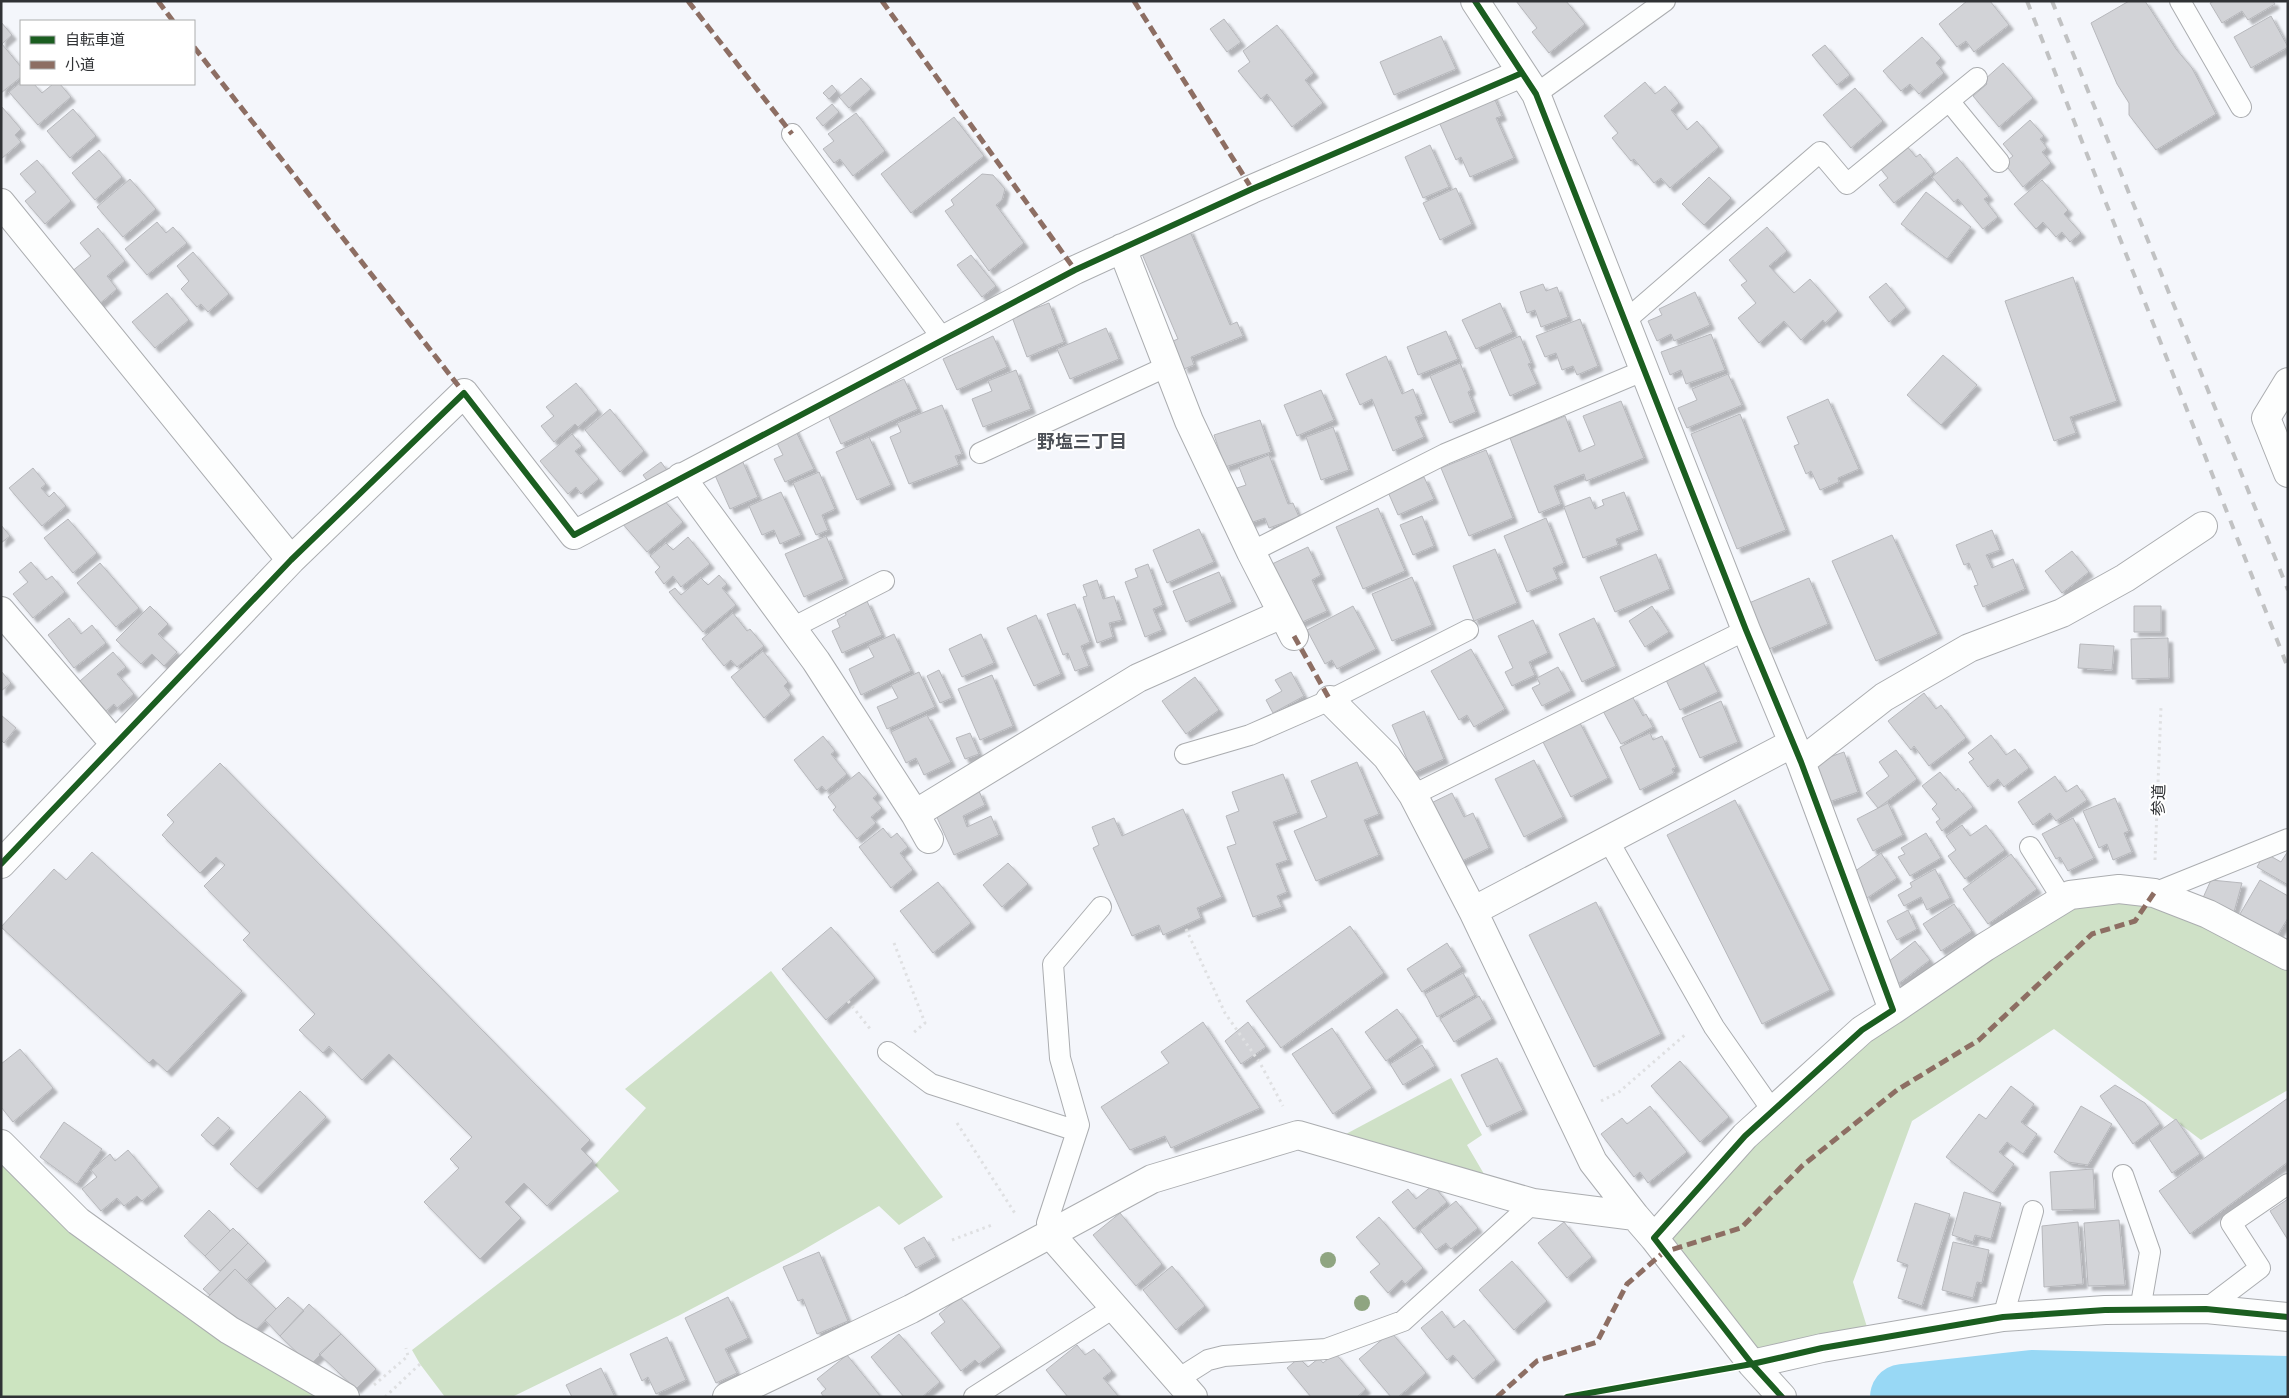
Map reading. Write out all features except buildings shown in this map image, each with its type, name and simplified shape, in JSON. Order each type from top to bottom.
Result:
[{"type":"street","points":[[1475,1],[1529,83],[1625,320],[1746,630],[1797,753],[1893,1010]]},
{"type":"street","points":[[1,864],[71,793],[115,744],[291,560],[464,393],[574,535],[1075,270],[1122,248],[1529,83]]},
{"type":"street","points":[[1,203],[291,560]]},
{"type":"street","points":[[915,814],[1138,678],[1288,625],[1188,421],[1122,248]]},
{"type":"street","points":[[2288,382],[2266,418],[2288,473]]},
{"type":"street","points":[[682,477],[816,661],[915,814],[929,839]]},
{"type":"street","points":[[1473,911],[1608,840],[1797,753],[1884,697],[1969,648],[2062,612],[2125,578],[2203,526]]},
{"type":"street","points":[[1,612],[115,744]]},
{"type":"street","points":[[1330,700],[1387,757],[1414,795],[1473,911],[1593,1162],[1756,1369],[1782,1397]]},
{"type":"street","points":[[1654,1238],[1745,1136],[1862,1030],[1985,947],[2070,895],[2118,889],[2154,893],[2208,914],[2288,956]]},
{"type":"street","points":[[726,1397],[911,1309],[1152,1179],[1298,1135],[1533,1203],[1635,1216]]},
{"type":"street","points":[[1,1144],[78,1221],[229,1330],[357,1393]]},
{"type":"street","points":[[1051,1235],[1186,1388]]},
{"type":"street","points":[[1756,1369],[1822,1348],[2003,1316],[2206,1309],[2288,1316]]},
{"type":"lane","points":[[1529,83],[1665,1]]},
{"type":"lane","points":[[2180,1],[2240,106]]},
{"type":"lane","points":[[1625,320],[1820,152],[1847,184],[1976,78]]},
{"type":"lane","points":[[1949,101],[1999,162]]},
{"type":"lane","points":[[792,134],[943,339]]},
{"type":"lane","points":[[980,453],[1168,366]]},
{"type":"lane","points":[[1251,552],[1445,454],[1644,370]]},
{"type":"lane","points":[[792,628],[884,581]]},
{"type":"lane","points":[[1185,754],[1250,735],[1330,700],[1468,630]]},
{"type":"lane","points":[[1414,795],[1746,630]]},
{"type":"lane","points":[[2154,893],[2288,839]]},
{"type":"lane","points":[[1608,840],[1707,1016],[1772,1110]]},
{"type":"lane","points":[[2030,848],[2063,900]]},
{"type":"lane","points":[[1051,1235],[1046,1223],[1079,1125],[1060,1058],[1053,964],[1101,907]]},
{"type":"lane","points":[[888,1052],[931,1084],[1077,1131]]},
{"type":"lane","points":[[2123,1175],[2150,1252],[2140,1310]]},
{"type":"lane","points":[[2206,1309],[2260,1268],[2231,1223],[2288,1184]]},
{"type":"lane","points":[[1186,1388],[1208,1360],[1224,1356],[1326,1350],[1403,1320],[1533,1203]]},
{"type":"lane","points":[[2003,1316],[2033,1211]]},
{"type":"lane","points":[[974,1397],[1115,1307]]},
{"type":"path","points":[[1186,929],[1225,1013],[1260,1063],[1298,1135]]},
{"type":"path","points":[[848,1001],[888,1052],[925,1023],[894,943]]},
{"type":"path","points":[[1570,1114],[1620,1092],[1707,1016]]},
{"type":"path","points":[[931,1084],[1017,1218]]},
{"type":"path","points":[[357,1393],[408,1356],[406,1348]]},
{"type":"path","points":[[385,1397],[420,1364]]},
{"type":"green space","points":[[2119,889],[2288,956],[2288,1090],[2201,1140],[2054,1029],[1912,1121],[1853,1282],[1871,1340],[1752,1364],[1654,1238],[1745,1136],[1985,947]]},
{"type":"green space","points":[[771,971],[943,1197],[899,1225],[879,1206],[798,1253],[678,1316],[512,1397],[445,1397],[412,1350],[619,1191],[595,1165],[646,1108],[625,1089]]},
{"type":"green space","points":[[1451,1078],[1482,1135],[1467,1145],[1484,1174],[1346,1134]]},
{"type":"green space","points":[[1,1145],[78,1221],[345,1397],[1,1397]]},
{"type":"waterway","points":[[1903,1397],[2032,1383],[2288,1389]]},
{"type":"railway","points":[[2027,1],[2288,668]]},
{"type":"railway","points":[[2052,1],[2288,590]]},
{"type":"marked path","points":[[158,1],[172,20]]},
{"type":"marked path","points":[[688,1],[792,134]]},
{"type":"marked path","points":[[882,1],[1075,270]]},
{"type":"marked path","points":[[1134,1],[1252,189]]},
{"type":"marked path","points":[[195,48],[464,393]]},
{"type":"marked path","points":[[1294,636],[1330,700]]},
{"type":"marked path","points":[[1497,1397],[1537,1361],[1597,1342],[1627,1284],[1664,1252],[1741,1228],[1802,1166],[1897,1090],[1979,1040],[2092,934],[2135,921],[2154,893]]},
{"type":"cycle path","points":[[1475,1],[1536,94],[1746,630],[1801,762],[1893,1010],[1862,1030],[1745,1136],[1654,1238],[1752,1364],[1782,1397]]},
{"type":"cycle path","points":[[1,864],[291,560],[464,393],[574,535],[1075,270],[1252,189],[1522,73]]},
{"type":"cycle path","points":[[1567,1397],[1752,1364],[1822,1348],[2003,1317],[2105,1310],[2206,1309],[2288,1317]]},
{"type":"district","name":"野塩三丁目","points":[[1082,442]]}]
